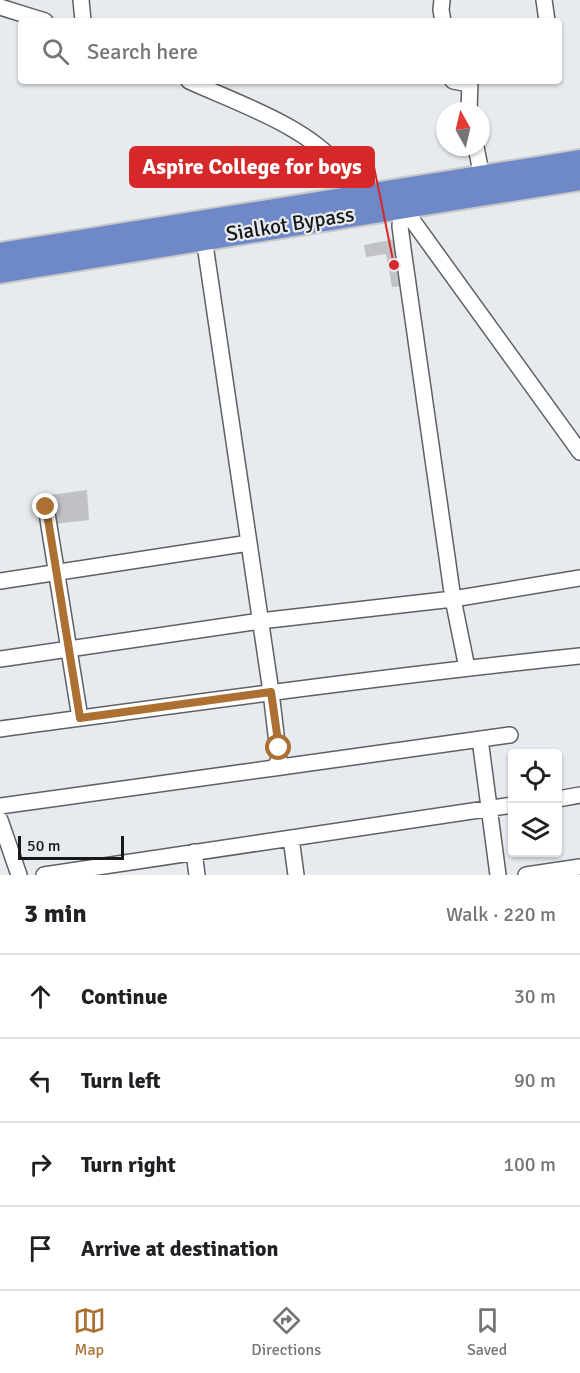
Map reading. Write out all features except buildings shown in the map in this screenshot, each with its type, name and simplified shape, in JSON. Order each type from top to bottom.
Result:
[{"type":"highway","name":"Sialkot Bypass","points":[[0,254],[580,161]]},
{"type":"highway","name":"Sialkot Bypass","points":[[0,272],[580,179]]},
{"type":"street","points":[[81,0],[83,18]]},
{"type":"street","points":[[442,0],[442,18]]},
{"type":"street","points":[[544,0],[547,18]]},
{"type":"street","points":[[0,7],[35,18]]},
{"type":"street","points":[[196,84],[284,124],[326,152],[342,170],[351,198]]},
{"type":"street","points":[[463,84],[467,102]]},
{"type":"street","points":[[478,156],[482,177]]},
{"type":"street","points":[[402,206],[580,452]]},
{"type":"street","points":[[402,206],[400,226],[403,249],[453,600],[467,668]]},
{"type":"street","points":[[204,238],[279,748],[279,760],[274,768]]},
{"type":"street","points":[[46,507],[80,718]]},
{"type":"street","points":[[0,581],[249,543]]},
{"type":"street","points":[[0,659],[260,621],[453,600],[580,578]]},
{"type":"street","points":[[0,729],[271,692],[580,656]]},
{"type":"street","points":[[0,806],[510,735]]},
{"type":"street","points":[[480,739],[498,875]]},
{"type":"street","points":[[562,798],[580,795]]},
{"type":"street","points":[[44,875],[508,806]]},
{"type":"street","points":[[1,828],[19,875]]},
{"type":"street","points":[[291,838],[296,875]]},
{"type":"street","points":[[194,852],[197,875]]},
{"type":"street","points":[[526,875],[580,867]]},
{"type":"place","name":"Aspire College for boys","points":[[394,265]]},
{"type":"route","points":[[46,507],[80,718],[271,692],[279,748]]}]
